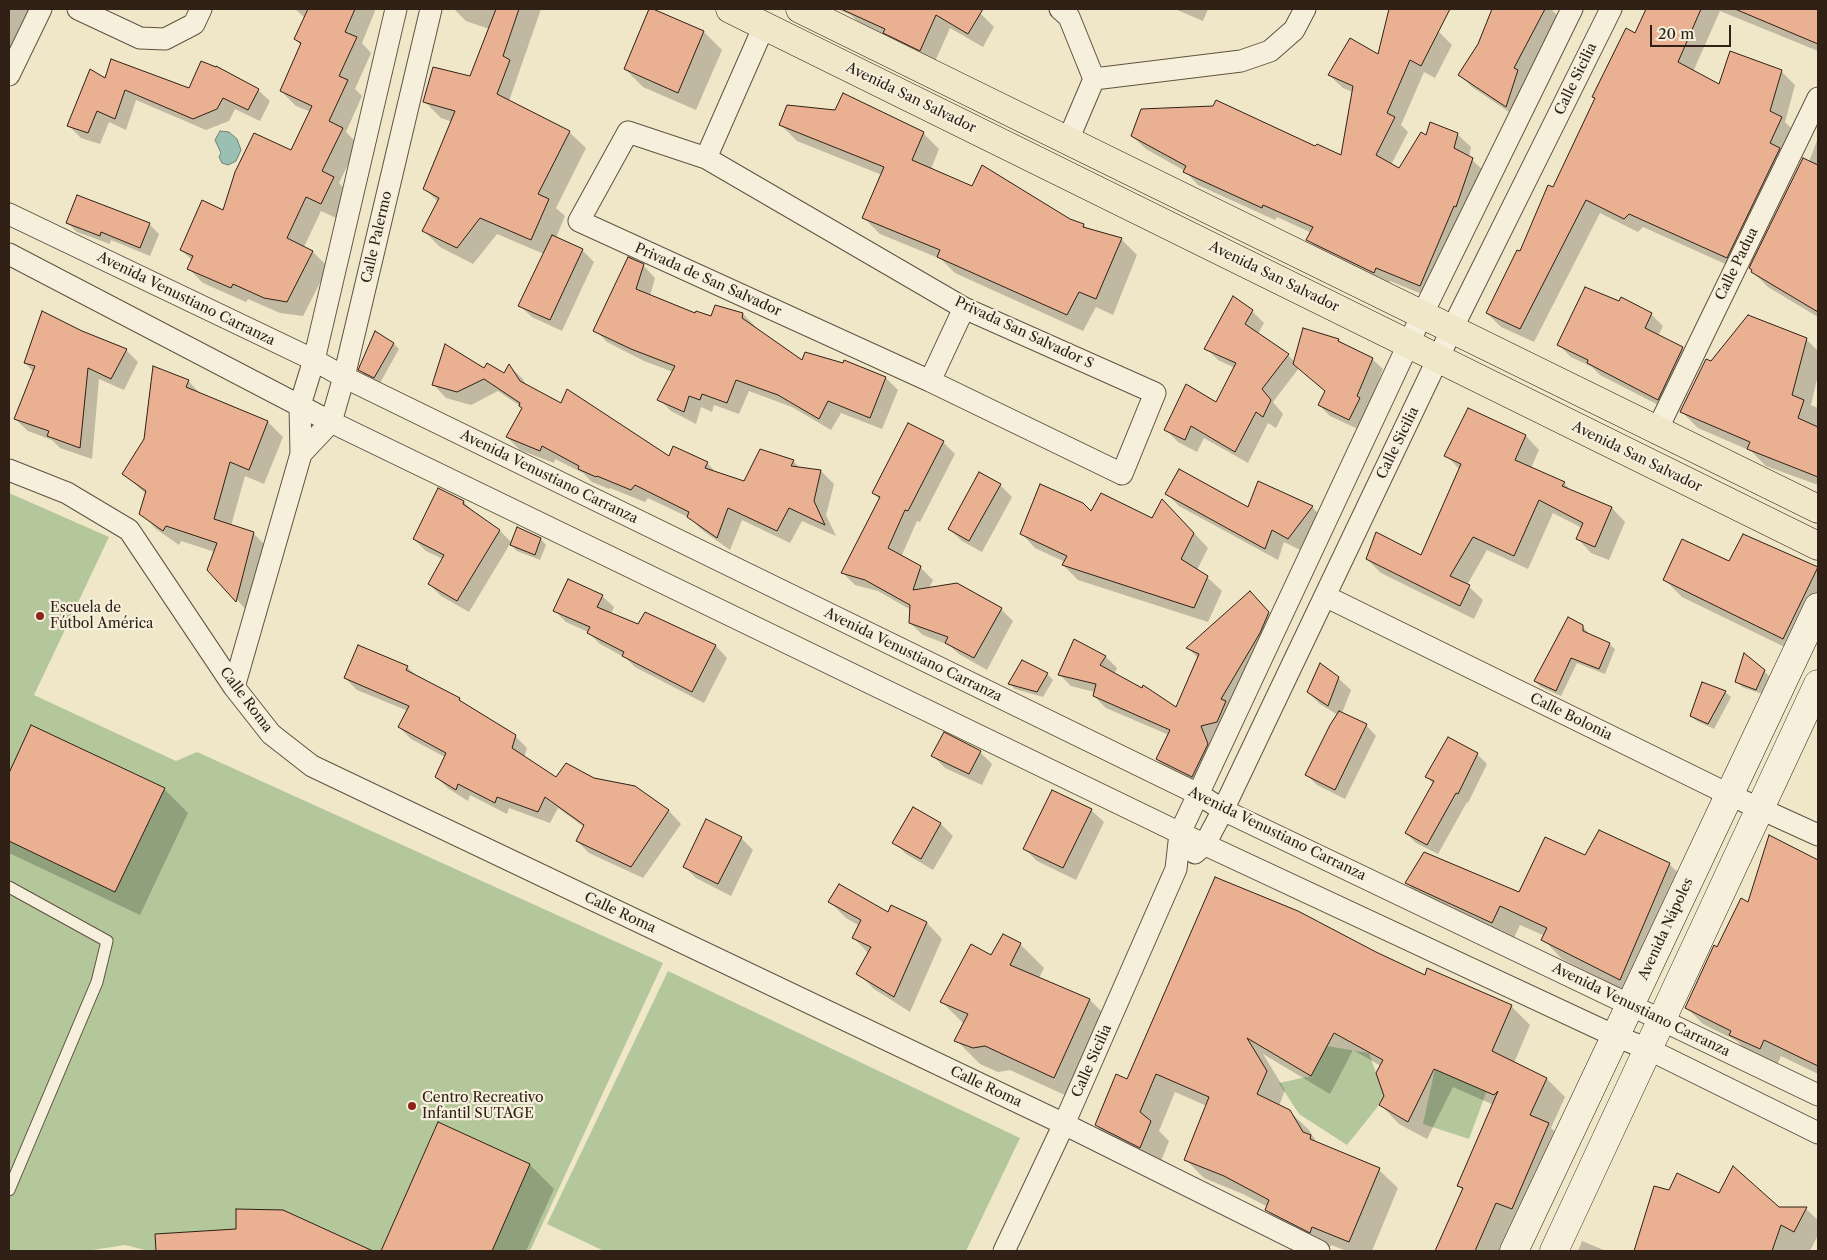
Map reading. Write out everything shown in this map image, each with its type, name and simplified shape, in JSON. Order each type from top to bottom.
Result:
[{"type":"main road","name":"Avenida San Salvador","points":[[730,9],[1818,546]]},
{"type":"main road","points":[[800,9],[1818,509]]},
{"type":"main road","name":"Avenida Nápoles","points":[[1514,1251],[1818,607]]},
{"type":"main road","points":[[1554,1251],[1818,684]]},
{"type":"street","points":[[9,75],[41,9]]},
{"type":"street","points":[[78,9],[140,38],[164,39],[194,24],[201,9]]},
{"type":"street","name":"Calle Palermo","points":[[234,687],[301,454],[300,405],[314,360],[396,9]]},
{"type":"street","name":"Calle Palermo","points":[[301,454],[331,422],[344,377],[431,9]]},
{"type":"street","points":[[1060,9],[1069,17],[1094,79],[1068,140]]},
{"type":"street","points":[[1094,79],[1241,61],[1270,51],[1294,30],[1305,9]]},
{"type":"street","name":"Calle Sicilia","points":[[1004,1251],[1064,1124],[1176,869],[1180,833],[1422,315],[1572,9]]},
{"type":"street","name":"Calle Sicilia","points":[[1176,869],[1205,844],[1223,810],[1452,329],[1611,9]]},
{"type":"street","points":[[706,158],[764,26]]},
{"type":"street","name":"Calle Padua","points":[[1657,430],[1818,98]]},
{"type":"street","name":"Privada San Salvador S","points":[[628,132],[706,158],[964,308],[1155,393],[1122,474],[930,381]]},
{"type":"street","name":"Privada de San Salvador","points":[[628,132],[579,221],[930,381]]},
{"type":"street","name":"Avenida Venustiano Carranza","points":[[9,214],[314,360],[344,377],[1198,794],[1223,810],[1818,1095]]},
{"type":"street","points":[[9,254],[331,422],[1180,833],[1616,1036],[1648,1049],[1818,1133]]},
{"type":"street","points":[[930,381],[964,308]]},
{"type":"street","name":"Calle Roma","points":[[9,470],[67,493],[129,530],[234,687],[271,734],[312,766],[1064,1124],[1319,1251]]},
{"type":"street","name":"Calle Bolonia","points":[[1325,596],[1730,795],[1818,836]]},
{"type":"lane","points":[[9,887],[107,940],[96,982],[9,1190]]},
{"type":"green space","points":[[9,493],[109,537],[34,695],[176,761],[197,752],[663,963],[530,1251],[149,1251],[125,1245],[86,1251],[9,1251]]},
{"type":"green space","points":[[668,971],[1020,1138],[966,1251],[604,1251],[547,1224]]},
{"type":"green space","points":[[1327,1046],[1369,1053],[1384,1096],[1347,1145],[1299,1114],[1279,1083],[1311,1076]]},
{"type":"green space","points":[[1435,1069],[1487,1090],[1469,1139],[1423,1124]]},
{"type":"water","points":[[220,131],[229,132],[237,139],[241,150],[236,161],[228,165],[222,163],[219,157],[221,153],[215,140]]},
{"type":"building","points":[[308,9],[355,9],[345,32],[357,37],[339,76],[348,80],[329,121],[343,128],[322,171],[334,177],[321,204],[306,197],[287,238],[313,251],[287,302],[264,298],[233,284],[231,288],[187,269],[193,256],[180,250],[202,200],[223,210],[235,172],[254,133],[291,150],[312,106],[280,91],[301,43],[294,39]]},
{"type":"building","points":[[496,9],[519,9],[503,56],[510,60],[497,94],[570,131],[538,194],[549,199],[531,240],[480,218],[457,248],[422,231],[439,198],[423,189],[455,111],[423,102],[433,67],[470,76]]},
{"type":"building","points":[[649,9],[704,31],[678,93],[624,69]]},
{"type":"building","points":[[841,9],[983,9],[968,34],[936,15],[920,51],[883,33],[885,29]]},
{"type":"building","points":[[1389,9],[1450,9],[1421,66],[1410,60],[1387,113],[1395,117],[1376,155],[1399,168],[1421,132],[1426,135],[1430,122],[1458,133],[1454,148],[1473,158],[1456,207],[1454,206],[1420,286],[1376,268],[1374,273],[1306,240],[1313,227],[1263,205],[1262,208],[1183,172],[1186,166],[1131,136],[1141,109],[1213,106],[1216,100],[1315,146],[1317,144],[1341,155],[1353,86],[1328,75],[1350,38],[1378,54]]},
{"type":"building","points":[[1492,9],[1545,9],[1514,68],[1518,70],[1506,107],[1458,75],[1478,44]]},
{"type":"building","points":[[1646,9],[1701,9],[1678,62],[1719,84],[1730,51],[1782,70],[1770,111],[1782,117],[1770,143],[1780,148],[1727,258],[1629,214],[1624,219],[1586,200],[1520,329],[1486,313],[1517,250],[1520,251],[1548,185],[1553,187],[1595,98],[1592,97],[1626,28],[1635,33]]},
{"type":"building","points":[[1735,9],[1818,9],[1818,44]]},
{"type":"building","points":[[111,59],[189,88],[201,61],[216,66],[259,89],[248,110],[223,98],[217,109],[193,119],[125,90],[115,119],[97,111],[88,133],[67,126],[90,69],[105,78]]},
{"type":"building","points":[[843,93],[924,132],[912,160],[972,186],[982,165],[1070,219],[1084,224],[1083,227],[1122,238],[1096,299],[1079,292],[1067,315],[937,257],[940,250],[862,218],[884,167],[779,125],[787,105],[835,110]]},
{"type":"building","points":[[1803,158],[1818,165],[1818,312],[1751,272],[1752,270],[1749,268]]},
{"type":"building","points":[[77,195],[150,223],[140,248],[101,232],[100,236],[66,223]]},
{"type":"building","points":[[552,235],[583,249],[550,320],[518,306]]},
{"type":"building","points":[[628,257],[644,264],[636,289],[695,313],[696,311],[711,316],[715,305],[743,313],[742,318],[802,360],[805,352],[843,363],[844,360],[886,377],[870,418],[828,401],[819,419],[778,395],[736,380],[727,403],[702,394],[700,400],[689,396],[684,412],[657,400],[675,366],[631,349],[593,331]]},
{"type":"building","points":[[1585,287],[1619,301],[1621,297],[1652,313],[1645,328],[1683,347],[1658,400],[1587,363],[1588,360],[1557,345]]},
{"type":"building","points":[[1233,296],[1253,310],[1245,324],[1289,354],[1262,389],[1271,400],[1263,417],[1256,412],[1235,452],[1191,426],[1185,440],[1164,430],[1186,384],[1216,402],[1236,363],[1204,349]]},
{"type":"building","points":[[42,311],[82,331],[127,349],[111,379],[88,368],[80,448],[47,436],[49,431],[14,419],[35,366],[24,363]]},
{"type":"building","points":[[1748,315],[1807,338],[1792,395],[1804,400],[1798,418],[1818,427],[1818,477],[1747,449],[1750,442],[1680,412],[1706,359],[1711,361]]},
{"type":"building","points":[[1303,328],[1339,339],[1338,341],[1373,358],[1357,396],[1360,398],[1349,420],[1318,405],[1325,391],[1293,364]]},
{"type":"building","points":[[375,331],[394,343],[374,378],[358,370]]},
{"type":"building","points":[[445,344],[484,368],[487,363],[504,373],[509,364],[520,381],[561,403],[567,389],[669,456],[673,446],[708,462],[705,468],[744,481],[760,449],[794,460],[791,466],[821,470],[814,501],[825,525],[789,508],[777,531],[728,508],[717,538],[687,517],[689,512],[635,485],[631,490],[596,477],[578,469],[579,466],[542,446],[540,451],[506,437],[522,408],[519,406],[520,403],[484,379],[457,392],[432,385]]},
{"type":"building","points":[[153,366],[189,380],[186,387],[268,421],[249,470],[230,462],[214,519],[254,532],[236,602],[207,570],[217,543],[166,526],[163,531],[139,514],[146,491],[122,474],[144,439]]},
{"type":"building","points":[[1468,408],[1526,435],[1515,460],[1565,482],[1562,486],[1612,507],[1595,547],[1576,539],[1583,523],[1539,500],[1514,556],[1473,537],[1450,576],[1470,585],[1460,606],[1366,559],[1376,532],[1421,555],[1461,464],[1444,456]]},
{"type":"building","points":[[908,423],[944,441],[908,511],[905,510],[888,548],[921,566],[913,590],[957,583],[1002,608],[974,658],[945,643],[948,637],[909,623],[910,605],[865,580],[841,573],[880,497],[872,493]]},
{"type":"building","points":[[1179,469],[1248,507],[1258,481],[1313,506],[1288,539],[1272,530],[1265,549],[1165,494]]},
{"type":"building","points":[[979,472],[1001,484],[969,541],[948,529]]},
{"type":"building","points":[[1040,484],[1083,503],[1091,511],[1101,493],[1152,518],[1162,499],[1194,533],[1181,559],[1208,576],[1194,608],[1062,565],[1067,556],[1020,534]]},
{"type":"building","points":[[438,488],[464,501],[463,504],[500,530],[457,601],[428,584],[444,555],[413,539]]},
{"type":"building","points":[[517,527],[541,538],[535,555],[510,545]]},
{"type":"building","points":[[1743,534],[1818,567],[1783,639],[1663,580],[1682,539],[1729,561]]},
{"type":"building","points":[[568,579],[603,595],[597,607],[638,624],[645,612],[716,645],[692,692],[622,656],[624,652],[587,633],[590,627],[553,611]]},
{"type":"building","points":[[1250,591],[1269,612],[1260,633],[1221,699],[1226,701],[1217,722],[1201,726],[1208,744],[1192,777],[1156,759],[1170,730],[1093,696],[1096,684],[1058,675],[1074,639],[1106,656],[1100,665],[1142,688],[1143,685],[1176,707],[1199,654],[1186,648]]},
{"type":"building","points":[[1568,617],[1583,625],[1583,631],[1610,643],[1599,669],[1571,658],[1556,691],[1534,681]]},
{"type":"building","points":[[358,645],[408,666],[406,670],[460,698],[459,700],[516,735],[512,748],[556,777],[566,763],[594,778],[635,786],[669,810],[631,867],[576,841],[584,825],[545,797],[538,812],[497,797],[495,803],[458,784],[456,790],[435,777],[446,753],[398,727],[409,706],[344,678]]},
{"type":"building","points":[[1744,653],[1765,670],[1756,690],[1735,682]]},
{"type":"building","points":[[1022,660],[1048,673],[1037,692],[1008,684]]},
{"type":"building","points":[[1320,663],[1339,677],[1328,706],[1307,692]]},
{"type":"building","points":[[1702,682],[1726,691],[1708,724],[1690,716]]},
{"type":"building","points":[[1339,711],[1367,724],[1335,790],[1305,775]]},
{"type":"building","points":[[31,725],[165,788],[115,892],[9,841],[9,773]]},
{"type":"building","points":[[944,732],[981,751],[969,774],[931,756]]},
{"type":"building","points":[[1448,737],[1478,753],[1458,794],[1456,793],[1427,845],[1405,833],[1434,781],[1425,777]]},
{"type":"building","points":[[1052,790],[1092,809],[1063,868],[1023,849]]},
{"type":"building","points":[[913,807],[941,823],[921,859],[892,843]]},
{"type":"building","points":[[706,819],[742,837],[718,884],[683,867]]},
{"type":"building","points":[[1599,830],[1670,863],[1620,980],[1541,940],[1547,928],[1500,906],[1492,923],[1405,883],[1424,852],[1519,892],[1545,837],[1585,855]]},
{"type":"building","points":[[1769,835],[1818,860],[1818,1066],[1764,1040],[1760,1049],[1729,1035],[1731,1031],[1685,1008],[1714,945],[1717,947],[1741,898],[1748,902]]},
{"type":"building","points":[[1215,877],[1298,911],[1376,952],[1425,975],[1427,968],[1512,1005],[1492,1051],[1547,1078],[1530,1115],[1549,1123],[1512,1209],[1496,1203],[1475,1251],[1435,1251],[1463,1188],[1457,1186],[1498,1091],[1494,1095],[1434,1069],[1408,1122],[1379,1105],[1384,1096],[1376,1073],[1383,1060],[1334,1033],[1311,1076],[1247,1038],[1267,1071],[1257,1094],[1290,1110],[1303,1132],[1311,1135],[1310,1139],[1380,1168],[1349,1242],[1312,1227],[1310,1233],[1265,1210],[1269,1200],[1224,1176],[1184,1160],[1209,1097],[1156,1074],[1140,1112],[1151,1121],[1140,1148],[1095,1125],[1116,1074],[1127,1079]]},
{"type":"building","points":[[839,884],[888,912],[891,905],[927,922],[894,997],[856,974],[871,947],[852,938],[861,920],[828,902]]},
{"type":"building","points":[[1003,934],[1021,943],[1010,965],[1090,999],[1054,1078],[985,1046],[973,1048],[954,1041],[968,1014],[940,1002],[971,944],[991,955]]},
{"type":"building","points":[[438,1122],[530,1164],[492,1251],[381,1251]]},
{"type":"building","points":[[1733,1166],[1779,1207],[1807,1207],[1794,1232],[1781,1225],[1772,1251],[1634,1251],[1654,1186],[1669,1190],[1677,1173],[1719,1193]]},
{"type":"building","points":[[236,1209],[283,1210],[373,1251],[156,1251],[155,1234],[236,1229]]},
{"type":"place","name":"Escuela de Fútbol América","points":[[40,616]]},
{"type":"place","name":"Centro Recreativo Infantil SUTAGE","points":[[412,1106]]}]
